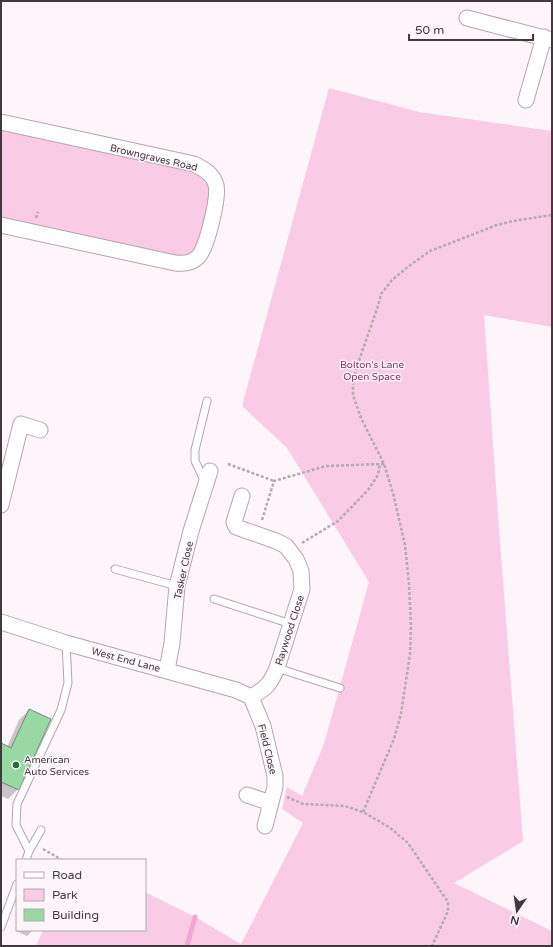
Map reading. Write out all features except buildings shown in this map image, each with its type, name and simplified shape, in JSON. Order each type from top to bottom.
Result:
[{"type":"street","points":[[467,18],[548,38],[526,100]]},
{"type":"street","name":"Browngraves Road","points":[[1,122],[194,164],[204,169],[212,177],[217,187],[216,202],[205,246],[198,257],[187,262],[178,263],[167,261],[1,225]]},
{"type":"street","points":[[1,505],[21,424],[40,430]]},
{"type":"street","name":"Tasker Close","points":[[167,670],[172,643],[177,586],[189,538],[208,478]]},
{"type":"street","points":[[242,496],[234,522],[236,527],[276,541],[290,550]]},
{"type":"street","name":"Raywood Close","points":[[251,697],[265,689],[272,681],[302,588],[301,571],[290,550]]},
{"type":"street","name":"West End Lane","points":[[1,622],[66,643],[236,690],[251,697]]},
{"type":"street","name":"Field Close","points":[[251,697],[263,726],[275,776],[275,788],[265,826]]},
{"type":"street","points":[[247,795],[271,803]]},
{"type":"lane","points":[[207,401],[195,450],[195,461],[208,478]]},
{"type":"lane","points":[[114,569],[177,586]]},
{"type":"lane","points":[[214,599],[291,624]]},
{"type":"lane","points":[[29,851],[13,817],[17,804],[61,710],[68,683],[66,643]]},
{"type":"lane","points":[[277,668],[340,688]]},
{"type":"lane","points":[[26,859],[29,851],[41,830]]},
{"type":"lane","points":[[1,927],[16,887]]},
{"type":"path","points":[[363,812],[394,739],[401,714],[407,681],[411,626],[405,545],[393,493],[384,464],[361,418],[353,395],[353,383],[356,370],[383,289],[409,266],[430,251],[497,225],[514,221],[552,216]]},
{"type":"path","points":[[228,464],[274,481],[326,466],[384,464]]},
{"type":"path","points":[[290,550],[338,521],[368,490],[378,475],[380,464]]},
{"type":"path","points":[[257,534],[274,481]]},
{"type":"path","points":[[285,796],[303,804],[345,806],[363,812],[389,828],[408,843],[448,902],[448,911],[432,946]]},
{"type":"path","points":[[34,843],[60,859]]},
{"type":"green space","name":"Bolton's Lane Open Space","points":[[329,88],[419,112],[552,131],[552,327],[484,315],[523,841],[454,883],[552,931],[552,946],[36,946],[43,931],[146,931],[146,892],[195,917],[241,944],[303,823],[282,809],[287,787],[302,796],[324,744],[369,582],[287,448],[242,406]]},
{"type":"green space","points":[[1,129],[189,169],[201,178],[210,189],[205,229],[199,244],[191,253],[174,256],[1,217]]},
{"type":"waterway","points":[[187,946],[195,917]]},
{"type":"place","name":"American Auto Services","points":[[16,765]]}]
